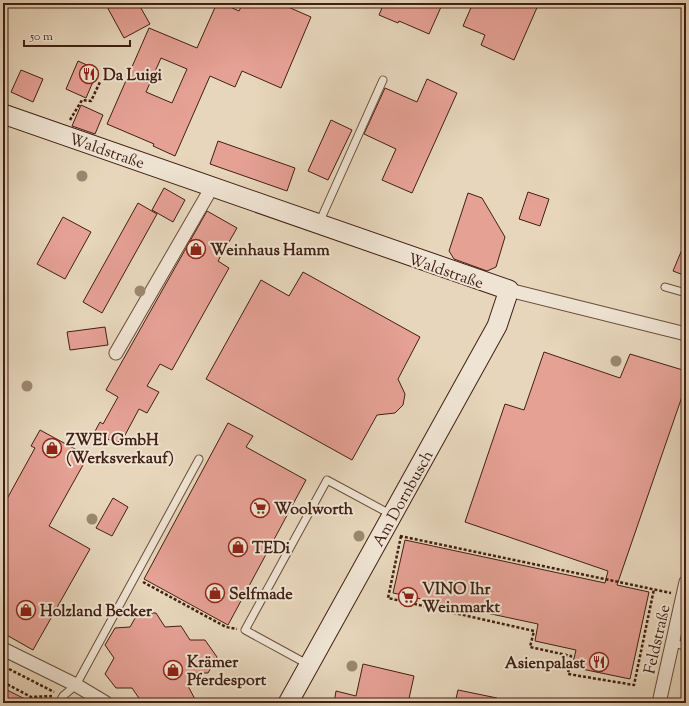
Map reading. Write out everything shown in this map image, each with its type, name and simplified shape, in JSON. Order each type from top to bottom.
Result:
[{"type":"street","name":"Waldstraße","points":[[3,114],[318,225],[509,290],[686,334]]},
{"type":"street","points":[[116,353],[212,187]]},
{"type":"street","name":"Am Dornbusch","points":[[288,703],[497,326],[509,290]]},
{"type":"street","name":"Feldstraße","points":[[659,703],[686,582]]},
{"type":"street","points":[[3,649],[76,685],[106,703]]},
{"type":"lane","points":[[318,225],[383,80]]},
{"type":"lane","points":[[664,287],[686,293]]},
{"type":"lane","points":[[59,703],[63,696],[76,685],[199,459]]},
{"type":"lane","points":[[309,665],[245,630],[327,480],[392,515]]},
{"type":"lane","points":[[672,642],[686,646]]},
{"type":"path","points":[[62,134],[82,100],[91,101],[100,82]]},
{"type":"path","points":[[382,534],[401,536],[683,596]]},
{"type":"path","points":[[401,536],[388,598],[534,631],[530,647],[573,656],[568,674],[634,685],[654,589]]},
{"type":"path","points":[[135,578],[226,628],[245,630]]},
{"type":"path","points":[[3,666],[63,696]]},
{"type":"path","points":[[3,682],[32,696],[63,696]]},
{"type":"path","points":[[28,703],[32,696]]},
{"type":"building","points":[[105,3],[138,3],[150,24],[124,38]]},
{"type":"building","points":[[217,3],[221,3],[239,11],[243,3],[279,3],[311,17],[281,88],[242,71],[235,87],[210,76],[175,156],[153,146],[154,144],[107,124],[149,28],[197,48]],"holes":[[[161,58],[187,69],[172,103],[146,92]]]},
{"type":"building","points":[[384,3],[432,3],[441,7],[429,34],[399,21],[398,23],[379,15]]},
{"type":"building","points":[[473,3],[539,3],[514,60],[481,45],[485,35],[463,26]]},
{"type":"building","points":[[78,61],[98,70],[86,98],[66,89]]},
{"type":"building","points":[[21,70],[43,79],[33,102],[11,92]]},
{"type":"building","points":[[427,79],[457,93],[412,193],[382,180],[396,149],[364,134],[385,88],[417,102]]},
{"type":"building","points":[[81,105],[103,115],[95,134],[72,126]]},
{"type":"building","points":[[331,120],[352,130],[328,180],[308,171]]},
{"type":"building","points":[[218,141],[295,168],[287,191],[210,164]]},
{"type":"building","points":[[164,188],[185,200],[173,222],[152,210]]},
{"type":"building","points":[[528,192],[549,199],[540,226],[519,219]]},
{"type":"building","points":[[468,193],[482,198],[505,237],[496,267],[487,271],[454,259],[449,251]]},
{"type":"building","points":[[138,203],[157,214],[102,313],[83,302]]},
{"type":"building","points":[[207,211],[237,228],[218,261],[229,268],[172,370],[160,364],[147,386],[159,392],[147,413],[139,409],[124,437],[122,435],[117,444],[106,438],[105,440],[94,433],[100,422],[103,424],[118,397],[106,390]]},
{"type":"building","points":[[63,217],[91,232],[65,279],[37,264]]},
{"type":"building","points":[[686,240],[686,276],[673,271]]},
{"type":"building","points":[[303,272],[420,337],[398,379],[405,394],[403,405],[395,413],[377,415],[352,460],[206,379],[261,280],[289,296]]},
{"type":"building","points":[[105,327],[108,345],[70,350],[67,332]]},
{"type":"building","points":[[544,352],[620,378],[630,354],[686,371],[686,385],[617,585],[649,592],[630,679],[572,667],[576,650],[535,641],[538,624],[393,593],[405,540],[605,583],[608,571],[465,522],[505,404],[524,410]]},
{"type":"building","points":[[228,423],[253,436],[246,447],[306,480],[228,625],[144,579]]},
{"type":"building","points":[[40,430],[88,456],[49,526],[90,549],[33,650],[3,633],[3,506],[35,448],[31,446]]},
{"type":"building","points":[[113,498],[128,507],[112,536],[96,528]]},
{"type":"building","points":[[138,613],[156,613],[165,627],[181,626],[190,640],[205,640],[217,657],[208,673],[194,673],[188,686],[197,703],[141,701],[132,688],[116,688],[105,674],[114,658],[105,645],[115,628],[130,627]]},
{"type":"building","points":[[363,664],[414,676],[408,703],[334,703],[336,691],[356,696]]},
{"type":"building","points":[[3,688],[33,703],[3,703]]},
{"type":"building","points":[[458,690],[497,698],[497,703],[455,703]]},
{"type":"place","name":"Da Luigi","points":[[89,74]]},
{"type":"place","name":"Weinhaus Hamm","points":[[196,249]]},
{"type":"place","name":"ZWEI GmbH (Werksverkauf)","points":[[52,448]]},
{"type":"place","name":"Woolworth","points":[[260,508]]},
{"type":"place","name":"TEDi","points":[[238,547]]},
{"type":"place","name":"Selfmade","points":[[215,593]]},
{"type":"place","name":"VINO Ihr Weinmarkt","points":[[408,597]]},
{"type":"place","name":"Holzland Becker","points":[[26,610]]},
{"type":"place","name":"Asienpalast","points":[[599,662]]},
{"type":"place","name":"Krämer Pferdesport","points":[[173,670]]}]
